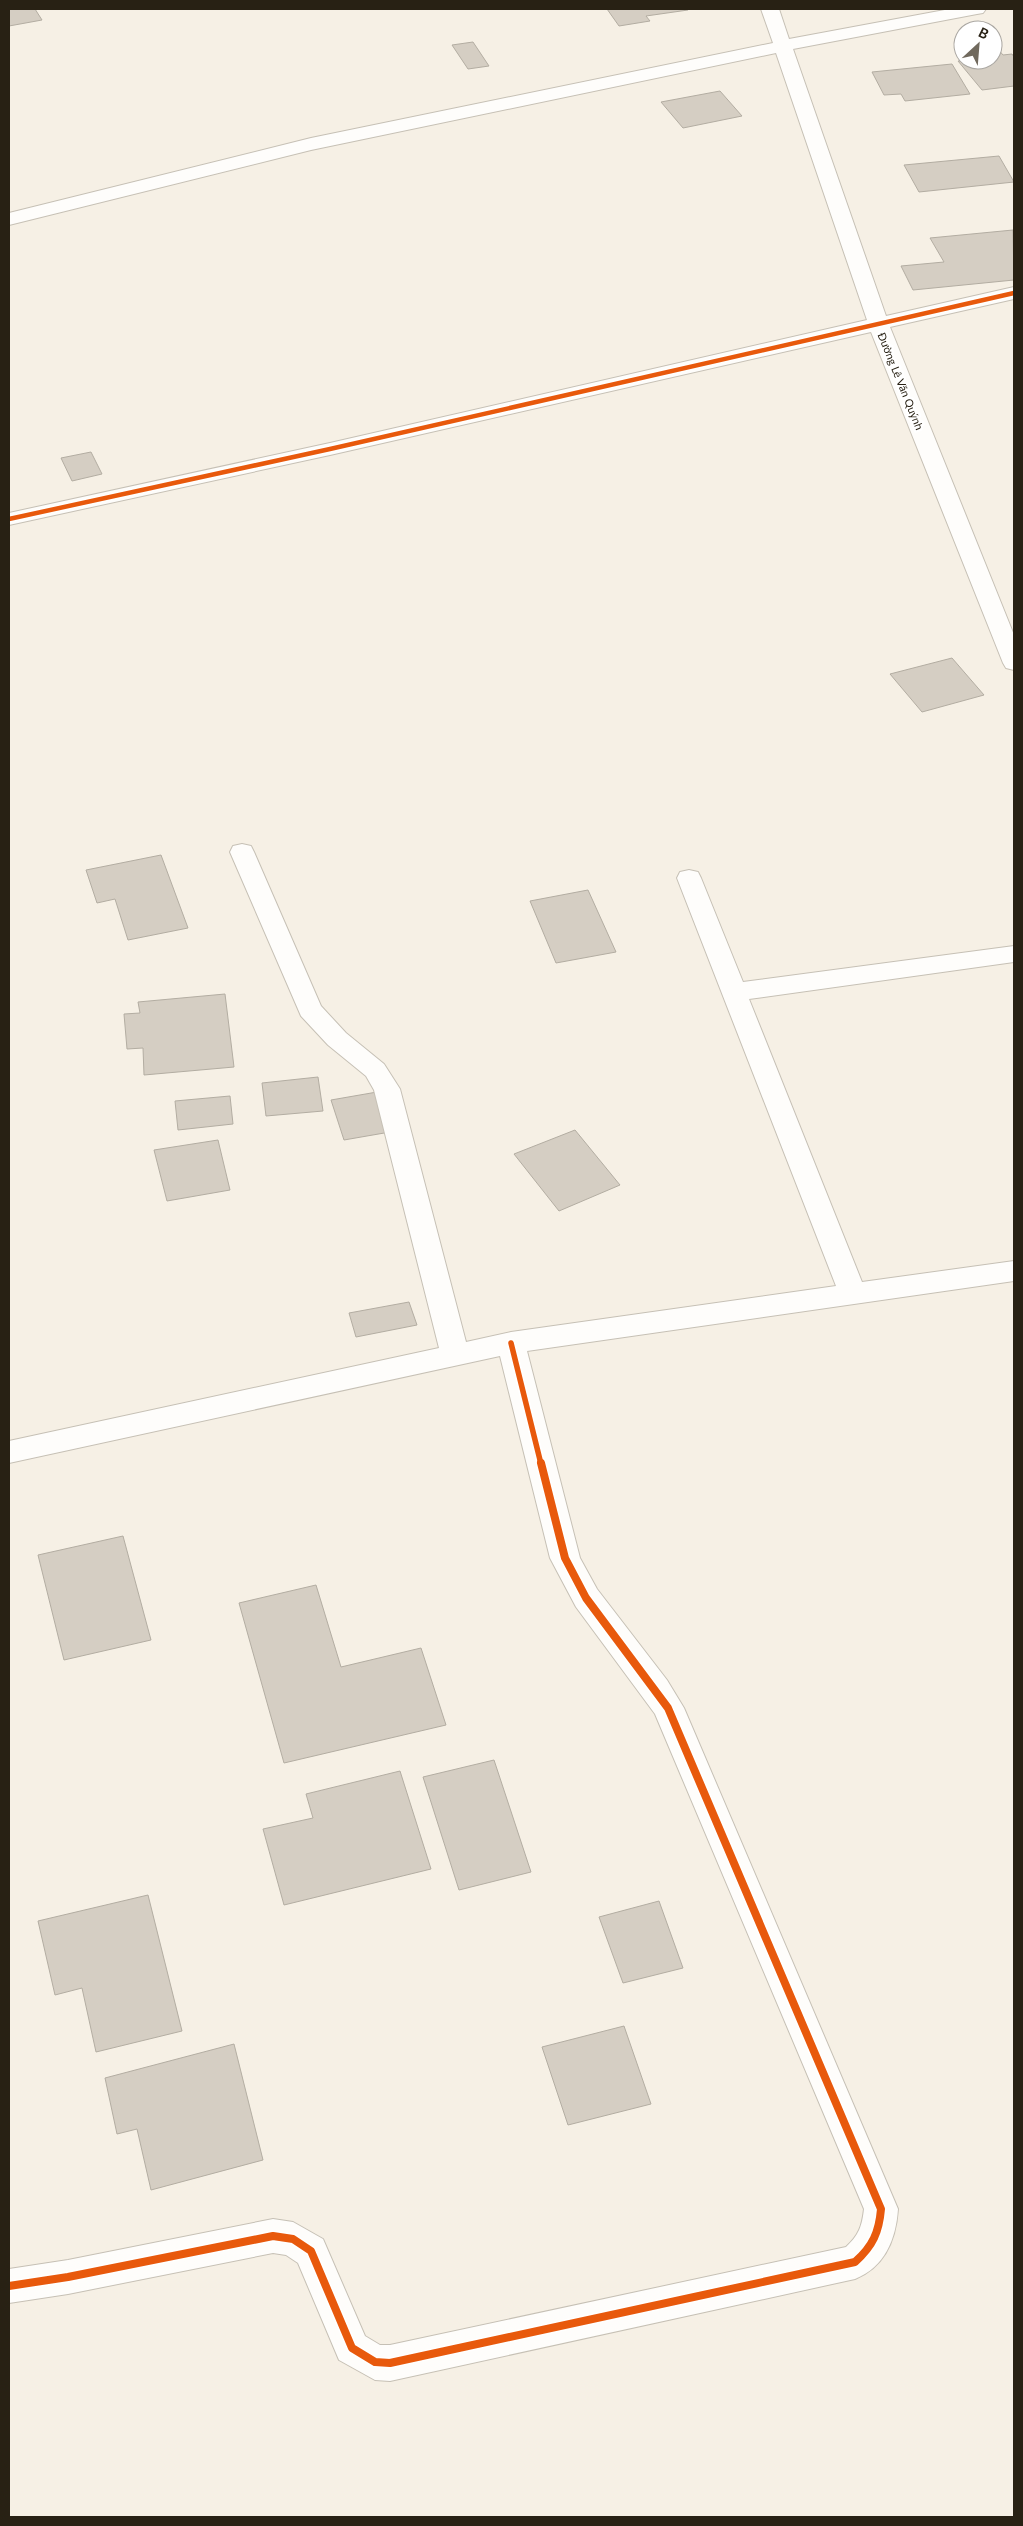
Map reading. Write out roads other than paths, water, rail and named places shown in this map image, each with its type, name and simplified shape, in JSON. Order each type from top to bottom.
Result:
[{"type":"street","name":"Đường Lê Văn Quýnh","points":[[770,9],[878,323],[1014,663]]},
{"type":"street","points":[[9,219],[311,144],[782,46],[977,9]]},
{"type":"street","points":[[9,519],[340,447],[1014,293]]},
{"type":"street","points":[[242,852],[310,1010],[337,1039],[375,1070],[387,1090],[455,1356]]},
{"type":"street","points":[[690,878],[853,1295]]},
{"type":"street","points":[[734,992],[1014,954]]},
{"type":"street","points":[[9,1452],[511,1343],[1014,1271]]},
{"type":"street","points":[[9,2286],[68,2277],[273,2236],[293,2239],[311,2251],[352,2348],[375,2362],[390,2363],[855,2262],[870,2249],[879,2232],[881,2209],[668,1708],[653,1683],[587,1600],[574,1580],[565,1558],[511,1343]]}]
